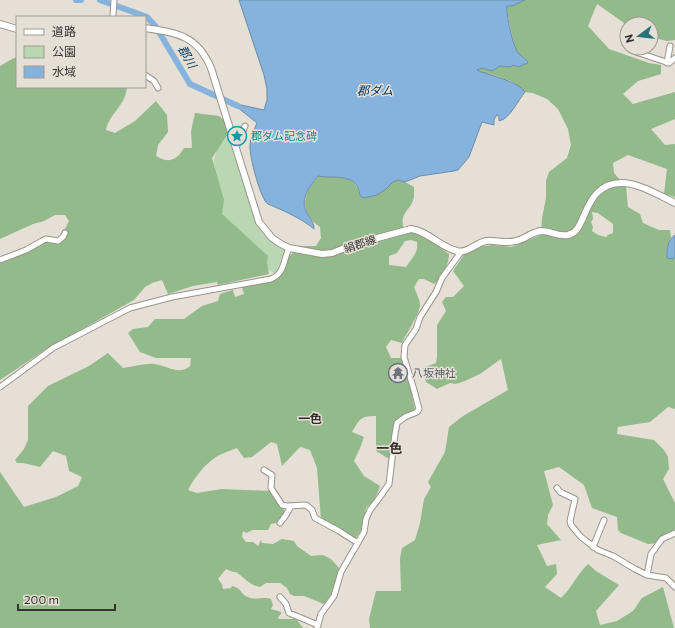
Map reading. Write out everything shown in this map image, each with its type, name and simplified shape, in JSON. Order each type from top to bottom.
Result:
[{"type":"main road","points":[[0,24],[16,29]]},
{"type":"main road","name":"絹郡線","points":[[146,28],[183,35],[193,41],[207,58],[259,222],[272,238],[289,248],[316,254],[332,253],[354,244],[411,228],[451,249],[461,252]]},
{"type":"main road","points":[[461,252],[486,241],[508,243],[516,242],[541,231],[563,236],[574,233],[578,229],[591,201],[597,193],[604,188],[621,183],[633,183],[675,203]]},
{"type":"street","points":[[113,16],[114,4]]},
{"type":"street","points":[[667,63],[670,46]]},
{"type":"street","points":[[647,56],[667,63],[675,58]]},
{"type":"street","points":[[146,76],[154,81],[158,88]]},
{"type":"street","points":[[236,148],[245,126]]},
{"type":"street","points":[[0,260],[26,250],[42,240],[46,239],[58,241],[65,233]]},
{"type":"street","points":[[0,387],[53,348],[130,308],[172,296],[264,280],[277,276],[283,268],[289,248]]},
{"type":"street","points":[[280,596],[286,604],[289,614],[317,626],[322,614],[334,596],[341,572],[364,532],[366,520],[370,510],[389,484],[397,423],[405,417],[417,412],[419,409],[404,356],[405,345],[416,329],[420,317],[436,292],[442,278],[461,252]]},
{"type":"street","points":[[264,470],[272,475],[271,488],[282,505],[306,505],[312,510],[315,518],[358,543]]},
{"type":"street","points":[[557,488],[560,492],[575,499],[570,521],[571,525],[581,537],[593,547],[648,575],[666,578],[675,587]]},
{"type":"street","points":[[280,523],[291,506]]},
{"type":"street","points":[[593,547],[604,520]]},
{"type":"street","points":[[648,575],[652,554],[662,539],[675,533]]},
{"type":"green space","points":[[525,0],[675,0],[675,40],[667,41],[659,39],[659,16],[619,16],[619,19],[597,4],[588,26],[609,49],[619,52],[619,56],[629,56],[649,63],[661,65],[661,74],[638,81],[623,94],[633,104],[675,92],[675,119],[651,129],[665,145],[675,144],[675,197],[664,194],[667,169],[628,155],[613,163],[614,173],[626,187],[628,207],[640,214],[643,223],[659,230],[670,230],[671,237],[667,247],[671,259],[675,257],[675,409],[668,407],[650,422],[618,427],[617,434],[654,440],[664,450],[668,457],[669,469],[663,479],[675,503],[675,530],[672,535],[659,543],[648,544],[621,533],[618,530],[617,517],[592,508],[584,485],[559,467],[544,471],[553,505],[548,515],[547,524],[561,540],[537,545],[547,566],[556,564],[557,574],[545,587],[561,598],[588,564],[596,571],[619,585],[596,611],[600,625],[617,621],[633,611],[642,598],[663,587],[674,628],[370,628],[369,619],[376,591],[401,591],[400,558],[402,548],[415,540],[420,523],[424,499],[431,487],[428,482],[445,452],[449,427],[463,416],[508,390],[501,359],[480,374],[456,384],[450,383],[437,389],[426,382],[423,368],[436,363],[437,325],[446,311],[442,302],[446,297],[453,297],[464,286],[453,271],[464,255],[477,247],[494,245],[512,247],[541,235],[542,218],[546,198],[546,181],[549,172],[567,158],[571,145],[568,129],[558,109],[547,99],[533,93],[525,92],[511,81],[487,73],[481,73],[476,70],[500,66],[521,66],[528,62],[518,53],[509,23],[507,6],[512,6]],"holes":[[[592,212],[598,213],[613,224],[613,233],[606,237],[598,235],[592,231]]]},
{"type":"green space","points":[[16,57],[16,88],[127,88],[124,99],[110,119],[106,130],[115,133],[135,121],[156,101],[167,115],[168,132],[158,145],[156,156],[165,160],[172,160],[184,148],[192,148],[191,131],[195,113],[219,116],[224,120],[228,134],[212,158],[224,200],[222,214],[268,256],[267,262],[269,274],[218,285],[217,282],[193,286],[168,294],[162,280],[152,283],[145,287],[134,300],[45,350],[0,380],[0,261],[43,242],[58,242],[69,221],[65,215],[55,215],[0,239],[0,66]]},
{"type":"green space","points":[[228,136],[255,218],[287,249],[281,269],[277,275],[261,265],[218,211],[214,160],[217,150]]},
{"type":"green space","points":[[318,176],[344,178],[354,183],[358,188],[360,196],[386,189],[393,182],[398,180],[405,182],[414,187],[414,197],[404,216],[403,225],[405,232],[416,233],[437,243],[440,248],[449,254],[448,262],[437,282],[434,284],[424,279],[419,279],[414,287],[420,305],[402,343],[391,340],[386,347],[391,358],[401,358],[410,384],[415,411],[397,419],[393,430],[391,460],[376,451],[376,416],[361,419],[352,432],[364,437],[354,461],[364,476],[380,486],[375,498],[366,508],[362,529],[354,540],[321,520],[317,468],[310,450],[301,447],[282,466],[277,444],[271,442],[252,457],[244,458],[237,448],[226,452],[216,457],[204,467],[188,490],[197,493],[222,489],[270,491],[286,513],[279,524],[271,524],[268,530],[253,530],[246,533],[243,531],[242,537],[246,542],[253,542],[258,546],[261,540],[262,543],[273,544],[282,539],[294,541],[297,546],[311,556],[323,555],[331,559],[339,568],[330,596],[324,604],[304,596],[294,596],[290,594],[287,588],[280,583],[266,583],[260,587],[256,586],[236,572],[226,569],[218,579],[222,584],[223,589],[231,588],[232,586],[238,589],[245,596],[251,598],[271,599],[273,605],[271,609],[281,612],[278,617],[279,619],[296,619],[303,628],[0,628],[0,472],[24,507],[56,497],[78,486],[82,477],[69,471],[66,456],[53,451],[40,467],[17,463],[15,460],[24,449],[28,440],[28,406],[48,386],[89,366],[108,353],[123,368],[152,364],[181,370],[190,366],[191,358],[156,358],[140,352],[128,333],[133,329],[148,327],[155,319],[184,319],[202,306],[218,301],[220,294],[233,290],[235,297],[244,294],[242,287],[266,282],[282,273],[287,258],[301,246],[316,246],[321,238],[320,227],[309,216],[305,203],[306,196],[313,182]],"holes":[[[411,240],[417,242],[416,252],[406,267],[389,265],[389,256],[397,253],[405,241]]]},
{"type":"water","name":"郡ダム","points":[[239,0],[525,0],[512,6],[507,6],[507,10],[514,44],[518,53],[528,62],[527,64],[519,67],[513,65],[510,67],[500,66],[492,71],[482,68],[477,70],[513,83],[525,92],[507,117],[503,120],[499,121],[497,114],[494,120],[494,125],[482,122],[469,157],[458,170],[420,176],[405,182],[398,180],[393,182],[377,195],[364,198],[360,196],[355,183],[350,180],[338,177],[318,176],[309,188],[304,202],[304,206],[314,229],[298,218],[268,204],[265,201],[259,187],[250,151],[251,137],[257,123],[232,103],[264,110],[267,100],[267,89],[264,75]]},
{"type":"water","points":[[675,235],[675,257],[673,259],[667,258],[667,248],[670,239]]},
{"type":"waterway","name":"郡川","points":[[76,0],[81,0]]},
{"type":"waterway","name":"郡川","points":[[100,0],[144,16]]},
{"type":"waterway","name":"郡川","points":[[146,17],[156,27],[190,84],[238,106]]},
{"type":"place","name":"郡ダム記念碑","points":[[237,136]]},
{"type":"place","name":"八坂神社","points":[[398,373]]},
{"type":"district","name":"一色","points":[[310,419]]},
{"type":"district","name":"一色","points":[[389,448]]}]
